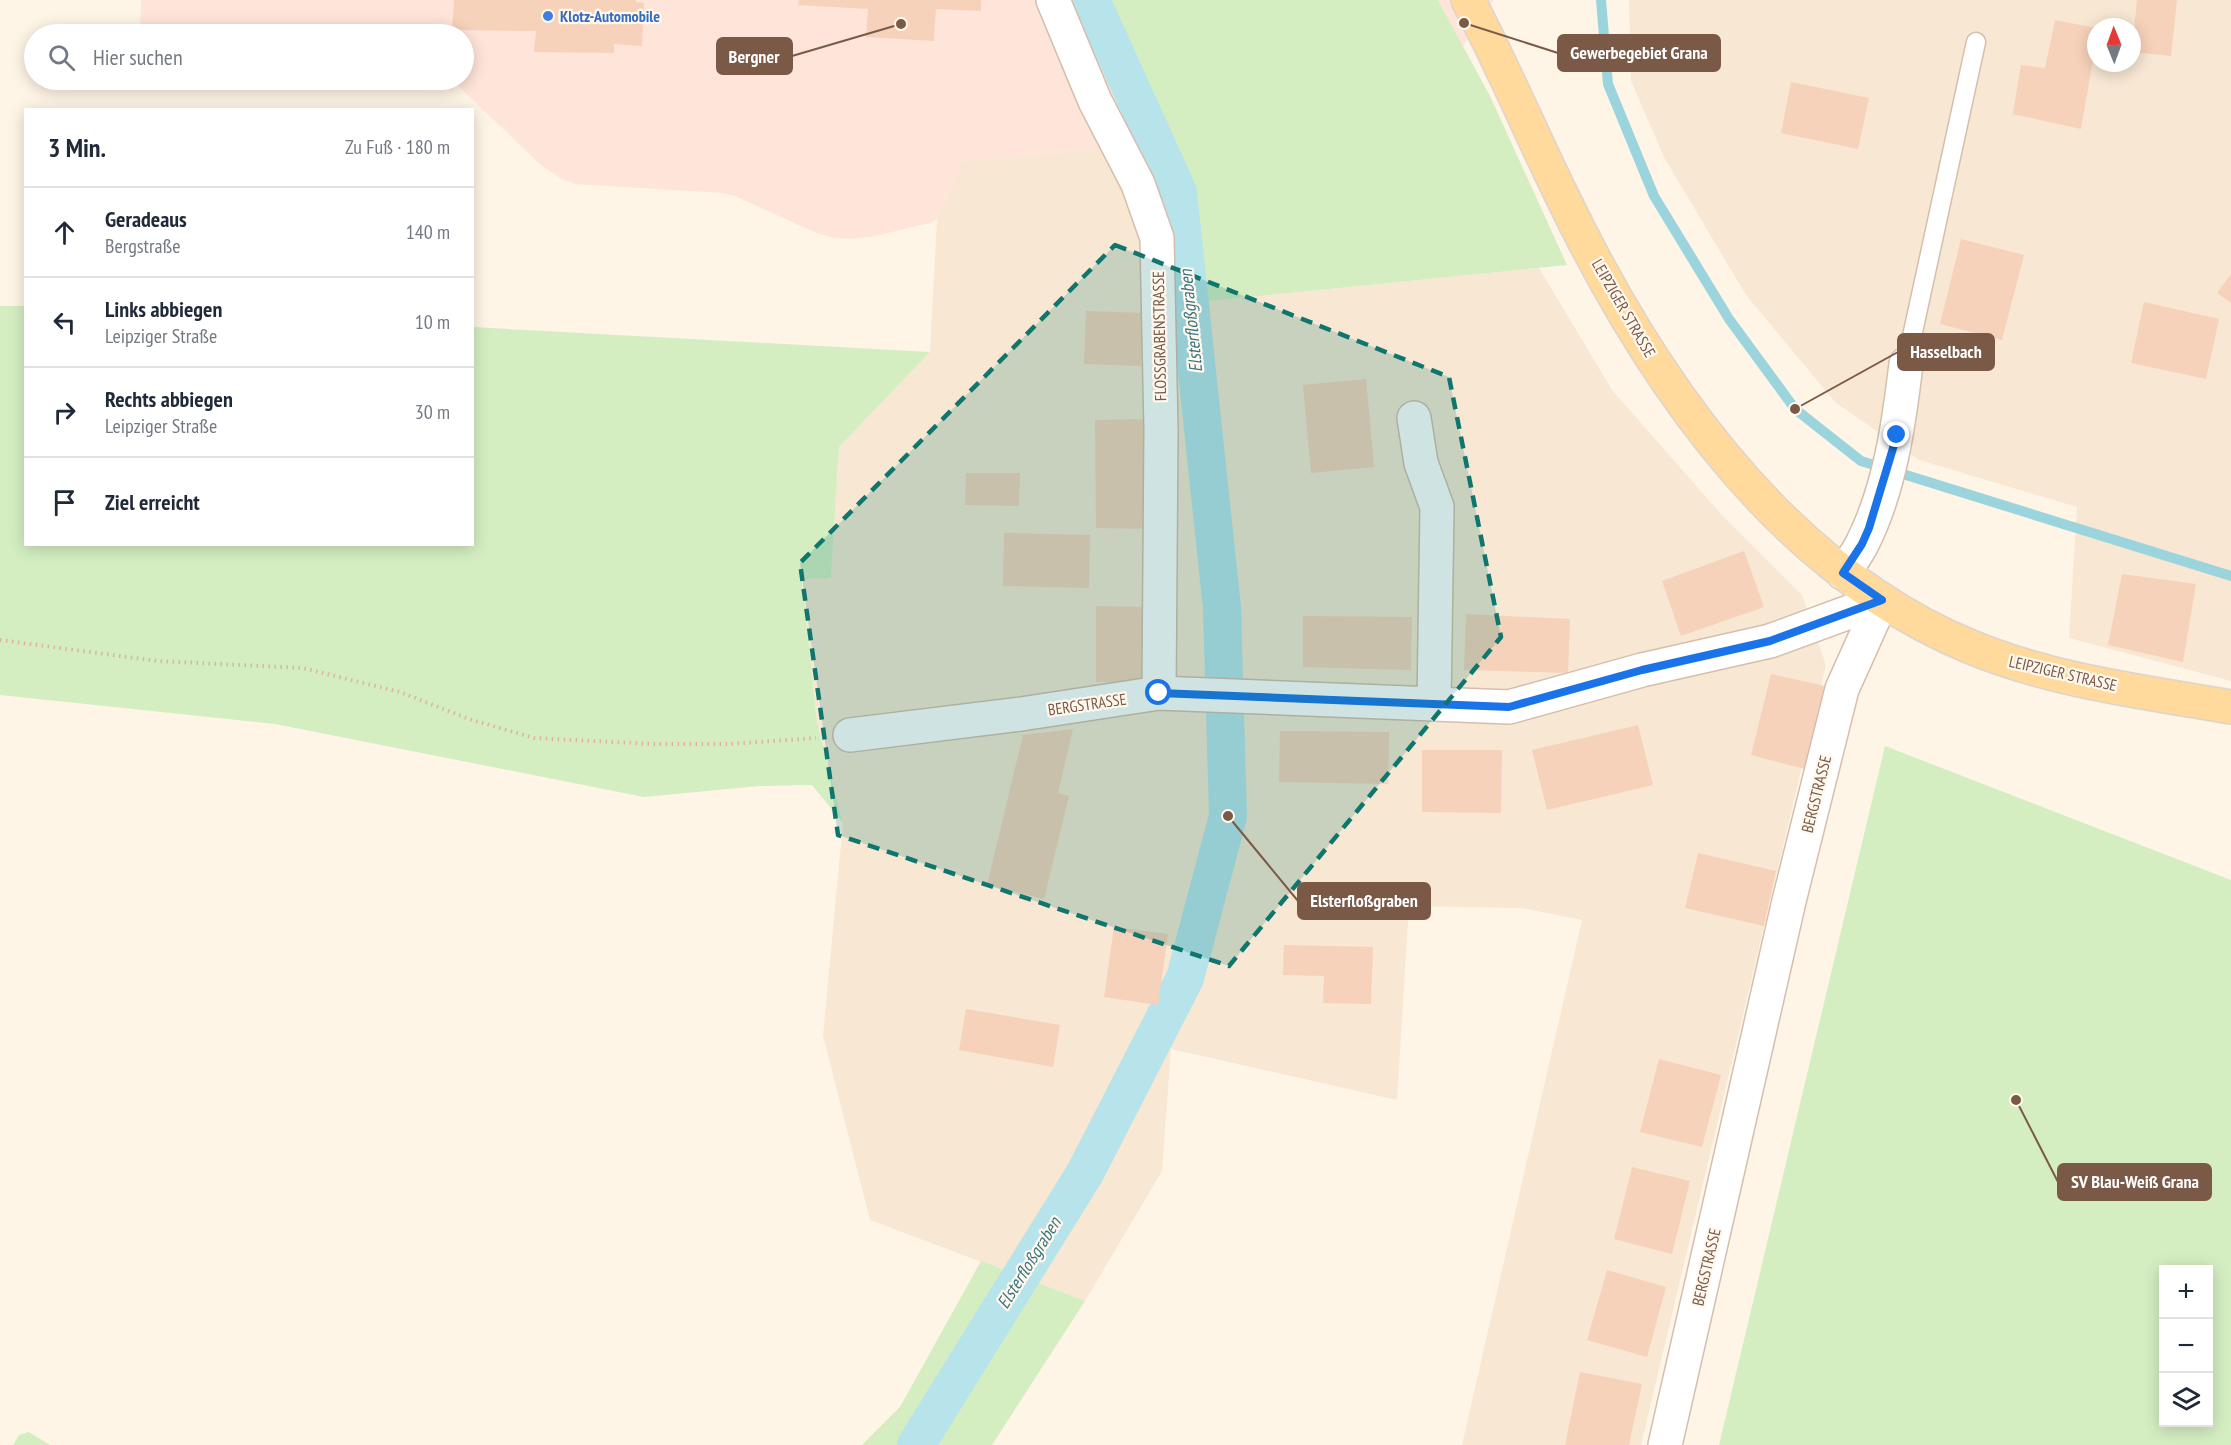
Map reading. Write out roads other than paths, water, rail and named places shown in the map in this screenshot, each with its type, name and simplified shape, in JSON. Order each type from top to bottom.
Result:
[{"type":"main road","name":"LEIPZIGER STRASSE","points":[[1468,0],[1562,197],[1618,301],[1655,361],[1730,463],[1809,546],[1882,600],[1970,646],[2019,665],[2231,707]]},
{"type":"street","name":"FLOSSGRABENSTRASSE","points":[[1053,0],[1095,101],[1138,184],[1157,238],[1161,430],[1159,693]]},
{"type":"street","points":[[1843,573],[1862,544],[1884,483],[1897,435],[1906,364]]},
{"type":"street","points":[[1414,418],[1421,463],[1437,507],[1434,704]]},
{"type":"street","name":"BERGSTRASSE","points":[[850,735],[1021,714],[1159,693],[1509,707],[1642,670],[1770,641],[1882,600]]},
{"type":"street","name":"BERGSTRASSE","points":[[1665,1445],[1790,901],[1842,689],[1882,600]]},
{"type":"lane","points":[[1906,364],[1976,42]]},
{"type":"waterway","name":"Elsterfloßgraben","points":[[916,1445],[1085,1173],[1185,978],[1228,816],[1222,608],[1178,192],[1091,0]]},
{"type":"waterway","points":[[1601,0],[1608,84],[1654,196],[1729,319],[1795,409],[1861,461],[2231,576]]},
{"type":"place","name":"Klotz-Automobile","points":[[548,16]]},
{"type":"place","name":"Gewerbegebiet Grana","points":[[1464,23]]},
{"type":"place","name":"Bergner","points":[[901,24]]},
{"type":"place","name":"Hasselbach","points":[[1795,409]]},
{"type":"place","name":"Elsterfloßgraben","points":[[1228,816]]},
{"type":"place","name":"SV Blau-Weiß Grana","points":[[2016,1100]]}]
